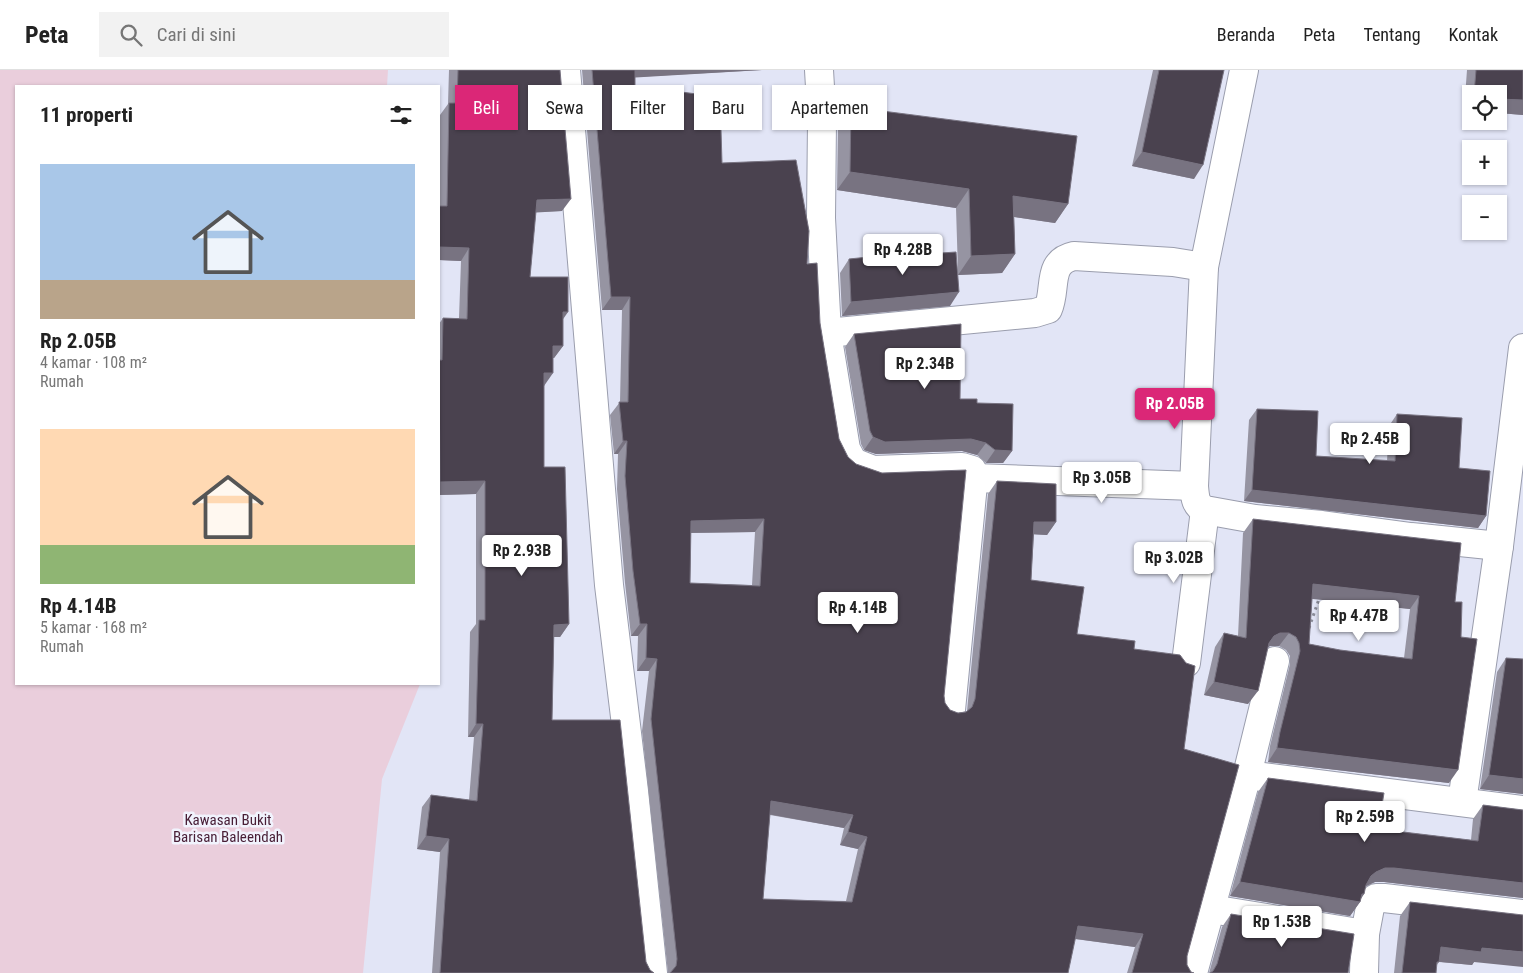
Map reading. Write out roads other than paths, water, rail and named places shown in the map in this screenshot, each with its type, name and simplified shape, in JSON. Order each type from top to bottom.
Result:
[{"type":"street","points":[[566,70],[608,586],[634,791],[653,973]]},
{"type":"street","points":[[819,70],[822,120],[821,218],[827,333],[849,458],[853,462],[873,470],[967,468],[972,470],[974,478],[951,710]]},
{"type":"street","points":[[1186,662],[1200,498],[1204,268],[1244,70]]},
{"type":"street","points":[[827,333],[1035,313],[1048,309],[1051,301],[1054,276],[1060,263],[1064,258],[1074,256],[1173,262],[1204,268]]},
{"type":"street","points":[[1462,802],[1499,546],[1516,470],[1523,348]]},
{"type":"street","points":[[974,478],[1200,498],[1255,520],[1322,525],[1499,546]]},
{"type":"street","points":[[1193,973],[1247,775],[1275,661]]},
{"type":"street","points":[[1247,775],[1523,810]]},
{"type":"street","points":[[1364,973],[1365,934],[1370,902],[1376,898],[1523,914]]},
{"type":"street","points":[[1211,909],[1365,934]]},
{"type":"park label","name":"Kawasan Bukit Barisan Baleendah","points":[[228,828]]}]
